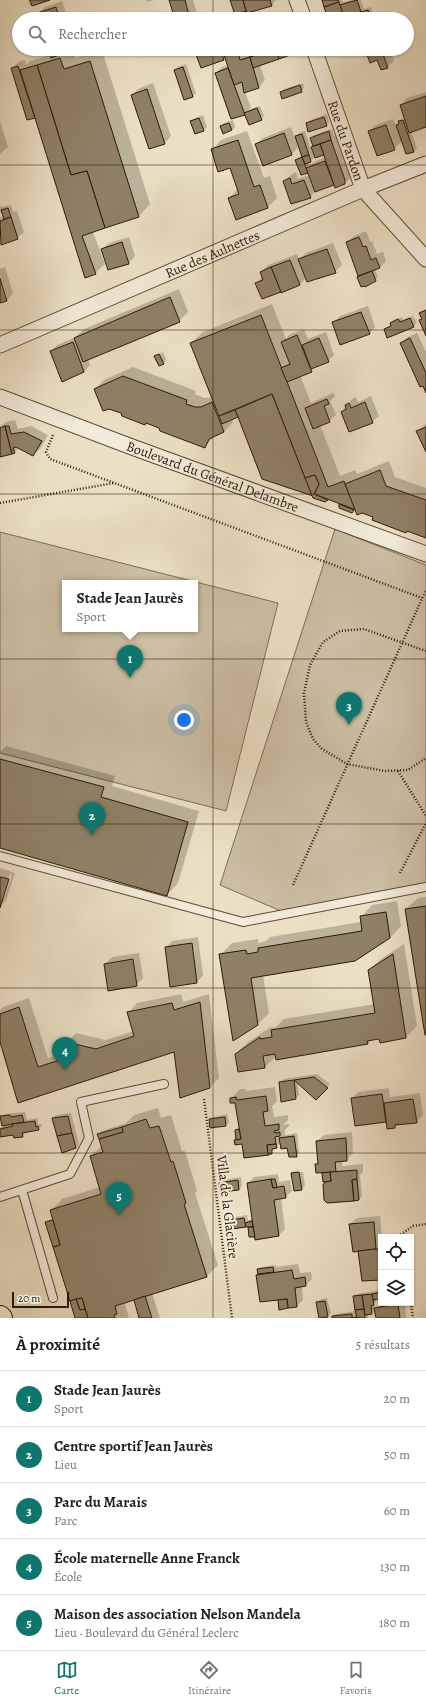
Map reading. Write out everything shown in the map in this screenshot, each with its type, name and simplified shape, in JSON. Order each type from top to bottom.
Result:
[{"type":"street","points":[[297,0],[301,12]]},
{"type":"street","name":"Rue du Pardon","points":[[316,56],[363,189],[426,259]]},
{"type":"street","name":"Rue des Aulnettes","points":[[0,345],[363,189],[426,164]]},
{"type":"street","name":"Boulevard du Général Delambre","points":[[0,397],[132,447],[426,554]]},
{"type":"lane","points":[[0,856],[244,922],[426,887]]},
{"type":"lane","points":[[0,1198],[70,1174],[89,1138],[81,1102],[164,1084]]},
{"type":"lane","points":[[22,1190],[53,1298]]},
{"type":"path","points":[[61,420],[46,452],[50,458],[422,598]]},
{"type":"path","points":[[0,503],[115,483]]},
{"type":"path","points":[[293,885],[426,590]]},
{"type":"path","points":[[426,651],[364,629],[340,631],[323,642],[310,665],[304,693],[306,722],[313,739],[322,749],[347,764],[385,771],[398,771],[408,770],[426,758]]},
{"type":"path","points":[[398,771],[426,816]]},
{"type":"path","points":[[400,873],[426,823]]},
{"type":"path","name":"Villa de la Glacière","points":[[204,1099],[232,1318]]},
{"type":"path","points":[[401,1234],[412,1226],[426,1224]]},
{"type":"path","points":[[411,1306],[413,1318]]},
{"type":"shaded area","points":[[335,529],[426,565],[426,884],[281,911],[220,885]]},
{"type":"shaded area","points":[[0,532],[188,580],[62,580],[62,632],[198,632],[198,583],[278,603],[226,811],[0,753]]},
{"type":"building","points":[[30,0],[50,0],[32,6]]},
{"type":"building","points":[[169,0],[185,0],[188,12],[173,12]]},
{"type":"building","points":[[230,0],[243,0],[246,11],[234,12]]},
{"type":"building","points":[[243,0],[270,0],[272,6],[247,12]]},
{"type":"building","points":[[322,0],[338,0],[339,2],[324,7]]},
{"type":"building","points":[[357,0],[361,12],[342,12],[340,5]]},
{"type":"building","points":[[339,2],[342,12],[326,12],[324,7]]},
{"type":"building","points":[[56,7],[58,12],[40,12]]},
{"type":"building","points":[[197,56],[223,56],[224,60],[201,68]]},
{"type":"building","points":[[224,56],[239,56],[240,60],[250,57],[259,88],[244,93],[242,82],[234,85]]},
{"type":"building","points":[[278,56],[287,56],[279,59]]},
{"type":"building","points":[[278,56],[279,59],[253,68],[250,57]]},
{"type":"building","points":[[368,56],[384,56],[388,68],[381,70],[377,60],[370,63]]},
{"type":"building","points":[[60,58],[64,69],[90,61],[139,217],[105,228],[87,171],[71,175],[37,65]]},
{"type":"building","points":[[37,65],[71,175],[87,171],[105,228],[82,236],[96,274],[85,278],[20,70]]},
{"type":"building","points":[[18,66],[35,118],[27,120],[11,68]]},
{"type":"building","points":[[183,67],[193,97],[184,100],[174,70]]},
{"type":"building","points":[[228,68],[245,115],[231,119],[215,73]]},
{"type":"building","points":[[300,85],[302,92],[282,99],[280,92]]},
{"type":"building","points":[[147,89],[165,144],[149,149],[131,95]]},
{"type":"building","points":[[426,96],[426,127],[409,133],[400,105]]},
{"type":"building","points":[[257,108],[262,120],[249,125],[244,113]]},
{"type":"building","points":[[324,117],[327,126],[308,132],[306,123]]},
{"type":"building","points":[[199,118],[204,131],[195,134],[190,121]]},
{"type":"building","points":[[403,120],[414,152],[406,154],[396,125],[399,124],[398,121]]},
{"type":"building","points":[[229,123],[232,130],[223,134],[220,126]]},
{"type":"building","points":[[386,125],[395,150],[377,156],[368,131]]},
{"type":"building","points":[[329,131],[331,140],[313,146],[310,138]]},
{"type":"building","points":[[284,133],[292,155],[263,166],[255,144]]},
{"type":"building","points":[[302,134],[309,155],[302,157],[295,136]]},
{"type":"building","points":[[238,140],[254,187],[260,185],[268,208],[236,220],[228,198],[239,194],[230,168],[218,172],[211,149]]},
{"type":"building","points":[[331,140],[345,180],[345,184],[335,188],[320,144]]},
{"type":"building","points":[[320,144],[324,155],[315,158],[311,147]]},
{"type":"building","points":[[309,155],[311,162],[305,164],[302,157]]},
{"type":"building","points":[[302,157],[308,173],[301,175],[295,160]]},
{"type":"building","points":[[325,161],[334,185],[315,192],[306,168]]},
{"type":"building","points":[[290,178],[292,184],[304,180],[311,198],[291,204],[283,181]]},
{"type":"building","points":[[8,208],[11,217],[4,219],[1,210]]},
{"type":"building","points":[[11,217],[18,239],[1,245],[0,221]]},
{"type":"building","points":[[359,237],[363,247],[366,246],[371,260],[376,258],[380,268],[358,276],[346,242]]},
{"type":"building","points":[[122,242],[129,264],[108,270],[101,249]]},
{"type":"building","points":[[327,249],[336,273],[307,282],[298,259]]},
{"type":"building","points":[[290,260],[300,285],[281,293],[271,267]]},
{"type":"building","points":[[271,267],[281,292],[262,299],[255,283],[263,280],[260,272]]},
{"type":"building","points":[[372,271],[376,281],[365,287],[361,287],[357,277]]},
{"type":"building","points":[[0,278],[7,301],[0,303]]},
{"type":"building","points":[[170,297],[180,322],[83,362],[74,338]]},
{"type":"building","points":[[426,310],[426,336],[419,320],[422,319],[419,313]]},
{"type":"building","points":[[361,312],[370,334],[340,345],[332,322]]},
{"type":"building","points":[[261,315],[328,487],[344,481],[356,510],[314,494],[319,484],[315,475],[305,478],[272,394],[219,416],[190,343]]},
{"type":"building","points":[[410,318],[414,327],[387,338],[384,329],[391,326],[390,323],[398,319],[400,322]]},
{"type":"building","points":[[297,335],[312,372],[287,382],[281,368],[290,364],[281,342]]},
{"type":"building","points":[[319,338],[329,362],[311,369],[302,345]]},
{"type":"building","points":[[410,338],[426,373],[426,393],[423,386],[420,387],[400,343]]},
{"type":"building","points":[[73,342],[84,372],[62,382],[50,351]]},
{"type":"building","points":[[159,354],[164,364],[159,366],[154,356]]},
{"type":"building","points":[[123,376],[187,400],[186,404],[195,407],[201,407],[212,402],[224,432],[209,439],[205,448],[160,431],[159,428],[146,423],[145,425],[122,416],[121,413],[109,409],[103,411],[94,389]]},
{"type":"building","points":[[272,394],[313,496],[262,479],[235,410]]},
{"type":"building","points":[[327,399],[329,404],[324,406],[330,422],[313,429],[305,408]]},
{"type":"building","points":[[365,402],[373,423],[349,432],[341,412],[346,409],[345,405],[349,403],[351,408]]},
{"type":"building","points":[[235,410],[238,417],[222,424],[219,416]]},
{"type":"building","points":[[5,426],[12,454],[0,457],[0,428]]},
{"type":"building","points":[[5,426],[9,426],[11,434],[24,432],[42,441],[33,456],[16,447],[13,448],[15,453],[12,454]]},
{"type":"building","points":[[426,427],[426,452],[416,431]]},
{"type":"building","points":[[380,470],[386,486],[426,500],[426,538],[407,531],[406,533],[372,520],[373,517],[362,513],[357,515],[345,484]]},
{"type":"building","points":[[315,475],[319,484],[314,494],[328,500],[325,502],[313,498],[305,478]]},
{"type":"building","points":[[339,504],[354,510],[352,513],[339,508]]},
{"type":"building","points":[[0,759],[104,787],[101,797],[188,822],[167,896],[0,848]]},
{"type":"building","points":[[0,877],[9,879],[0,908]]},
{"type":"building","points":[[426,906],[426,1035],[425,1035],[405,909]]},
{"type":"building","points":[[386,912],[390,938],[355,961],[251,978],[258,1025],[233,1041],[219,954],[246,950],[247,954],[258,952],[258,948],[362,931],[360,916]]},
{"type":"building","points":[[192,943],[197,983],[170,987],[165,947]]},
{"type":"building","points":[[393,954],[406,1038],[380,1043],[379,1039],[367,1041],[368,1044],[276,1060],[275,1054],[263,1056],[265,1068],[238,1072],[235,1054],[260,1037],[260,1039],[272,1037],[271,1030],[375,1013],[368,970]]},
{"type":"building","points":[[133,959],[137,986],[108,991],[104,964]]},
{"type":"building","points":[[200,1002],[210,1088],[180,1098],[174,1052],[18,1103],[0,1042],[0,1014],[19,1007],[38,1067],[63,1059],[66,1042],[96,1049],[134,1036],[127,1012],[172,1003],[174,1010]]},
{"type":"building","points":[[314,1077],[328,1088],[316,1100],[294,1080]]},
{"type":"building","points":[[294,1080],[296,1099],[281,1102],[279,1082]]},
{"type":"building","points":[[382,1094],[386,1122],[355,1126],[351,1098]]},
{"type":"building","points":[[266,1096],[268,1111],[263,1112],[265,1126],[279,1124],[279,1130],[274,1131],[275,1133],[280,1132],[280,1136],[275,1137],[276,1144],[267,1145],[269,1155],[244,1158],[242,1144],[235,1145],[234,1140],[241,1139],[235,1103],[230,1103],[230,1098],[236,1097],[237,1100]]},
{"type":"building","points":[[413,1099],[417,1123],[395,1125],[395,1128],[387,1129],[384,1103]]},
{"type":"building","points":[[10,1115],[11,1117],[22,1115],[24,1122],[2,1126],[0,1116]]},
{"type":"building","points":[[68,1116],[72,1133],[57,1136],[52,1118]]},
{"type":"building","points":[[225,1117],[226,1126],[210,1128],[209,1119]]},
{"type":"building","points":[[146,1119],[150,1128],[159,1126],[171,1162],[173,1161],[186,1203],[184,1204],[207,1277],[115,1306],[117,1314],[114,1315],[115,1318],[88,1318],[82,1298],[70,1301],[53,1247],[60,1245],[50,1210],[101,1194],[90,1156],[103,1152],[99,1139],[123,1132],[122,1127]]},
{"type":"building","points":[[35,1121],[36,1127],[38,1126],[39,1130],[22,1133],[23,1137],[14,1138],[13,1135],[0,1137],[0,1129],[13,1126],[12,1124]]},
{"type":"building","points":[[122,1127],[123,1132],[99,1139],[97,1134]]},
{"type":"building","points":[[239,1129],[241,1139],[236,1140],[235,1130]]},
{"type":"building","points":[[72,1133],[76,1148],[62,1153],[57,1136]]},
{"type":"building","points":[[294,1136],[297,1157],[289,1157],[287,1148],[281,1149],[279,1138]]},
{"type":"building","points":[[346,1138],[347,1161],[335,1162],[336,1172],[316,1173],[315,1164],[318,1164],[316,1141]]},
{"type":"building","points":[[276,1144],[277,1148],[272,1149],[272,1154],[268,1154],[267,1145]]},
{"type":"building","points":[[357,1170],[357,1179],[352,1180],[354,1201],[327,1203],[324,1200],[323,1185],[325,1182],[331,1181],[330,1172]]},
{"type":"building","points":[[299,1172],[302,1190],[294,1191],[291,1173]]},
{"type":"building","points":[[330,1172],[331,1181],[323,1182],[322,1173]]},
{"type":"building","points":[[271,1179],[273,1188],[284,1186],[286,1198],[274,1200],[279,1236],[255,1240],[247,1183]]},
{"type":"building","points":[[271,1179],[275,1179],[277,1187],[273,1188]]},
{"type":"building","points":[[357,1179],[359,1200],[354,1201],[352,1180]]},
{"type":"building","points":[[238,1180],[239,1190],[220,1192],[219,1183]]},
{"type":"building","points":[[244,1218],[246,1227],[225,1230],[224,1221]]},
{"type":"building","points":[[53,1220],[60,1245],[53,1247],[45,1222]]},
{"type":"building","points":[[252,1221],[253,1227],[246,1227],[245,1223]]},
{"type":"building","points":[[374,1222],[376,1249],[353,1252],[349,1224]]},
{"type":"building","points":[[248,1227],[253,1227],[255,1237],[249,1237]]},
{"type":"building","points":[[378,1249],[378,1280],[362,1281],[358,1251]]},
{"type":"building","points":[[273,1267],[274,1272],[258,1274],[257,1269]]},
{"type":"building","points":[[292,1270],[294,1279],[305,1277],[306,1286],[295,1288],[297,1307],[288,1308],[287,1299],[260,1302],[256,1275]]},
{"type":"building","points":[[378,1293],[378,1299],[373,1300],[372,1294]]},
{"type":"building","points":[[372,1294],[374,1305],[371,1306],[372,1314],[365,1315],[362,1295]]},
{"type":"building","points":[[362,1295],[364,1309],[355,1310],[353,1296]]},
{"type":"building","points":[[145,1296],[152,1318],[139,1318],[134,1300]]},
{"type":"building","points":[[82,1298],[85,1309],[80,1310],[76,1299]]},
{"type":"building","points":[[76,1299],[80,1310],[85,1309],[88,1318],[75,1318],[70,1301]]},
{"type":"building","points":[[287,1299],[288,1308],[279,1310],[278,1300]]},
{"type":"building","points":[[325,1301],[328,1317],[319,1318],[316,1302]]},
{"type":"building","points":[[398,1306],[400,1318],[376,1318],[374,1308]]},
{"type":"building","points":[[364,1309],[365,1318],[357,1318],[355,1310]]},
{"type":"building","points":[[352,1314],[352,1318],[332,1318],[332,1316]]},
{"type":"place","name":"Stade Jean Jaurès","points":[[130,678]]},
{"type":"place","name":"Parc du Marais","points":[[349,725]]},
{"type":"place","name":"Centre sportif Jean Jaurès","points":[[92,835]]},
{"type":"place","name":"École maternelle Anne Franck","points":[[65,1070]]},
{"type":"place","name":"Maison des association Nelson Mandela","points":[[119,1215]]}]
